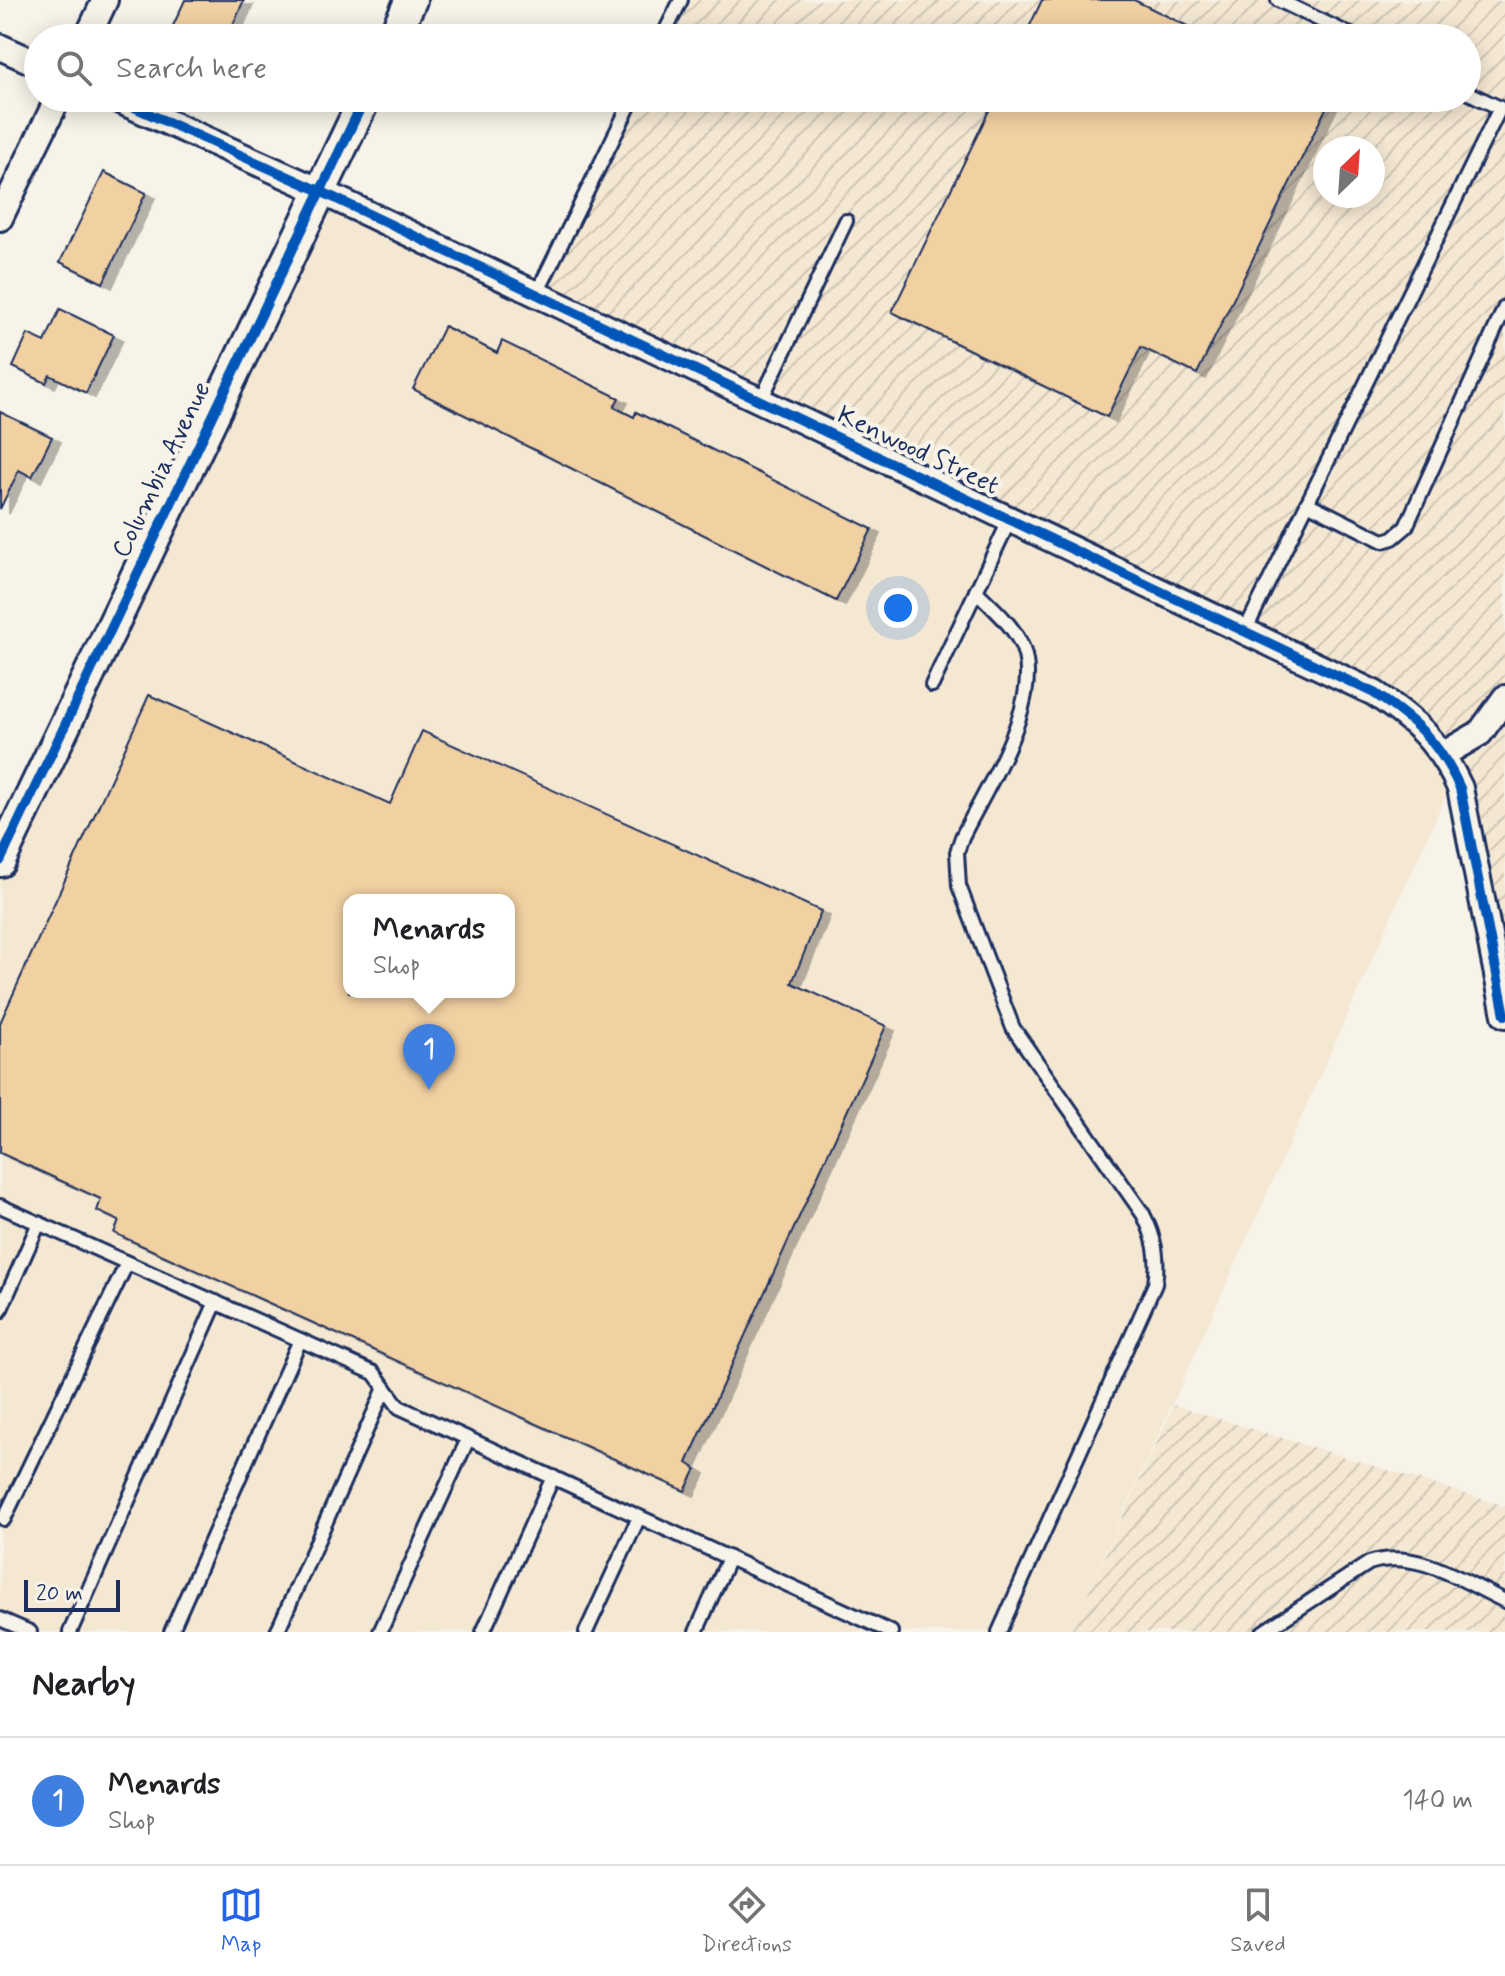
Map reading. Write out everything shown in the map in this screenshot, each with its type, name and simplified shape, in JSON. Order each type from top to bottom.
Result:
[{"type":"street","points":[[94,24],[105,0]]},
{"type":"street","points":[[400,24],[411,0]]},
{"type":"street","points":[[0,47],[24,58]]},
{"type":"street","points":[[0,218],[51,112]]},
{"type":"street","name":"Kenwood Street","points":[[145,112],[537,293],[1374,693],[1411,718],[1444,754],[1460,788],[1505,1015]]},
{"type":"street","name":"Columbia Avenue","points":[[0,861],[358,112]]},
{"type":"street","points":[[1444,754],[1480,733],[1505,698]]},
{"type":"lane","points":[[669,24],[681,0]]},
{"type":"lane","points":[[1278,0],[1328,24]]},
{"type":"lane","points":[[1245,631],[1502,106],[1481,98]]},
{"type":"lane","points":[[537,293],[626,112]]},
{"type":"lane","points":[[761,400],[846,221]]},
{"type":"lane","points":[[1307,503],[1383,541],[1393,538],[1406,527],[1505,307]]},
{"type":"lane","points":[[932,685],[1010,519]]},
{"type":"lane","points":[[976,591],[1011,627],[1022,645],[1028,682],[1020,716],[962,837],[957,852],[959,886],[1013,1028],[1143,1214],[1156,1247],[1158,1266],[1155,1284],[999,1632]]},
{"type":"lane","points":[[0,1206],[374,1373],[399,1407],[891,1632]]},
{"type":"lane","points":[[0,1311],[39,1223]]},
{"type":"lane","points":[[1,1521],[127,1263]]},
{"type":"lane","points":[[70,1632],[216,1302]]},
{"type":"lane","points":[[171,1632],[300,1340]]},
{"type":"lane","points":[[277,1632],[385,1388]]},
{"type":"lane","points":[[380,1632],[468,1439]]},
{"type":"lane","points":[[483,1632],[553,1477]]},
{"type":"lane","points":[[586,1632],[639,1517]]},
{"type":"lane","points":[[1263,1632],[1369,1563],[1388,1557],[1403,1556],[1422,1562],[1505,1601]]},
{"type":"lane","points":[[696,1632],[729,1558]]},
{"type":"lane","points":[[0,1619],[30,1632]]},
{"type":"shaded area","points":[[687,0],[1505,1],[1505,941],[1475,784],[1411,713],[544,291],[632,112],[1481,112],[1481,24],[676,24]]},
{"type":"shaded area","points":[[324,201],[1370,699],[1436,757],[1452,782],[1070,1632],[0,1632],[0,881]]},
{"type":"shaded area","points":[[1174,1405],[1505,1506],[1505,1632],[1070,1632]]},
{"type":"building","points":[[185,0],[244,0],[233,24],[174,24]]},
{"type":"building","points":[[1042,0],[1134,0],[1183,24],[1031,24]]},
{"type":"building","points":[[988,112],[1324,112],[1197,374],[1141,347],[1107,417],[892,312]]},
{"type":"building","points":[[104,172],[146,193],[103,283],[60,262]]},
{"type":"building","points":[[60,309],[114,335],[86,393],[50,375],[46,383],[13,367],[28,334],[45,342]]},
{"type":"building","points":[[444,326],[497,353],[502,341],[619,398],[614,407],[634,417],[636,412],[872,529],[836,601],[413,389]]},
{"type":"building","points":[[0,412],[52,437],[32,477],[19,470],[0,509]]},
{"type":"building","points":[[149,695],[390,804],[422,731],[821,911],[792,983],[886,1026],[687,1463],[696,1469],[685,1491],[114,1233],[119,1221],[97,1211],[101,1199],[0,1153],[0,1023]]},
{"type":"cycle path","points":[[145,112],[320,191],[1374,693],[1402,713],[1435,745],[1460,788],[1505,1015]]},
{"type":"cycle path","points":[[0,861],[358,112]]},
{"type":"place","name":"Menards","points":[[429,1090]]}]
